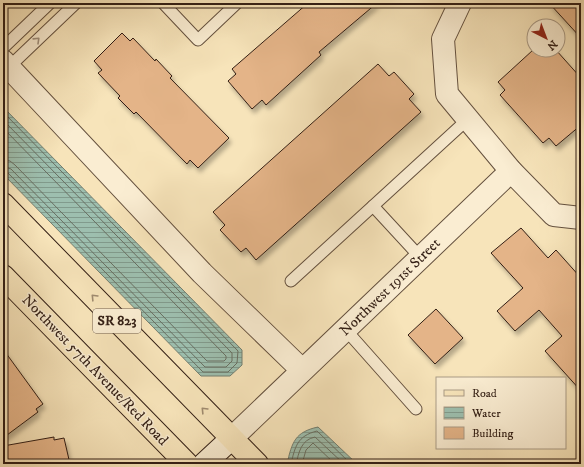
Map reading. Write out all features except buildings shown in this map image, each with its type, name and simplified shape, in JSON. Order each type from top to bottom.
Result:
[{"type":"main road","name":"SR 823","points":[[3,204],[257,464]]},
{"type":"main road","name":"Northwest 57th Avenue/Red Road","points":[[3,276],[187,464]]},
{"type":"street","points":[[460,3],[443,39],[447,94],[511,171],[554,215],[581,218]]},
{"type":"street","points":[[5,59],[202,273],[302,370]]},
{"type":"street","name":"Northwest 191st Street","points":[[204,464],[511,171]]},
{"type":"lane","points":[[5,59],[50,3]]},
{"type":"lane","points":[[5,59],[76,3]]},
{"type":"lane","points":[[163,3],[198,40],[237,3]]},
{"type":"lane","points":[[291,281],[468,119]]},
{"type":"lane","points":[[373,206],[420,258]]},
{"type":"lane","points":[[345,329],[416,409]]},
{"type":"water","points":[[3,107],[242,350],[242,365],[230,376],[201,376],[3,174]]},
{"type":"water","points":[[318,427],[357,464],[287,464],[293,444],[299,435],[310,429]]}]
